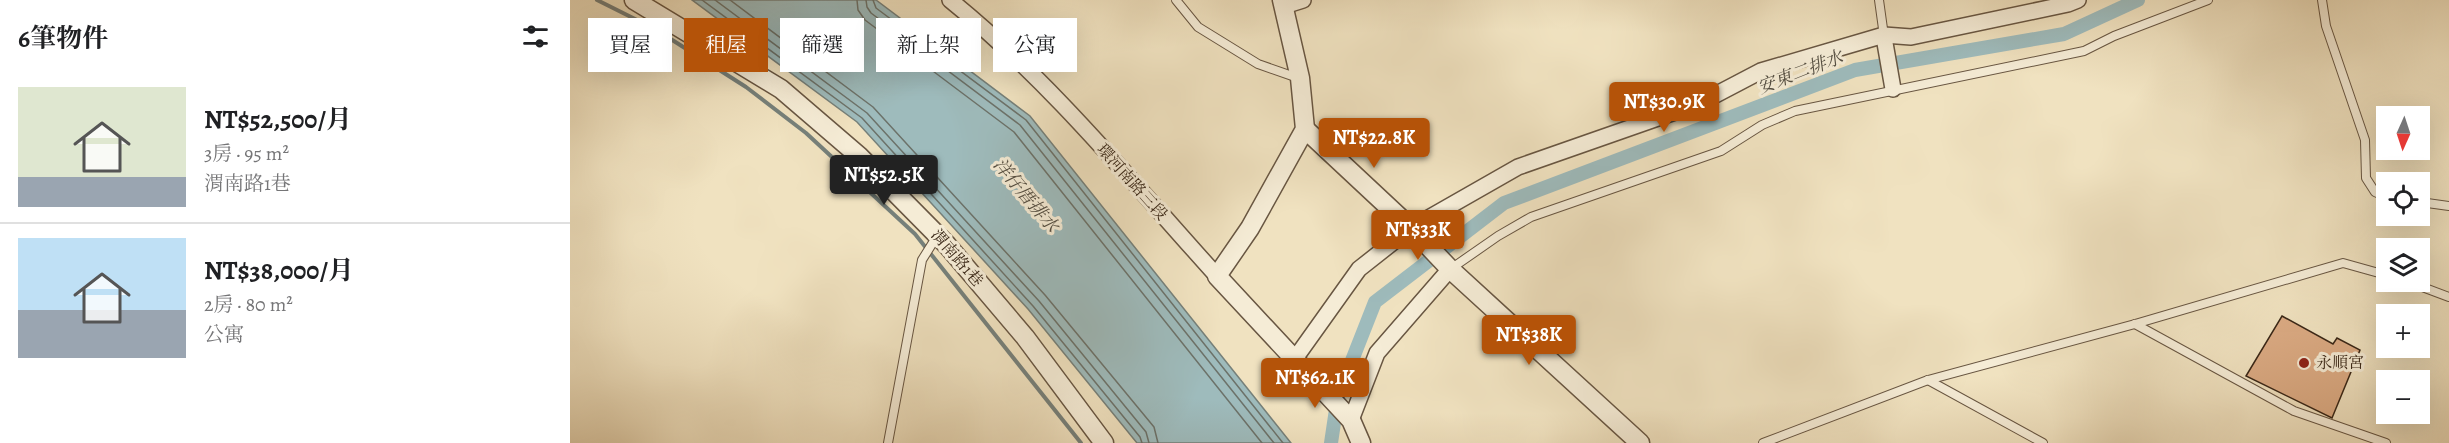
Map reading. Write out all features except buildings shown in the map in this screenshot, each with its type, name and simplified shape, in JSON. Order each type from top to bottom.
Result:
[{"type":"street","name":"渭南路1巷","points":[[634,0],[781,89],[859,156],[938,235],[1024,337],[1104,443]]},
{"type":"street","name":"環河南路三段","points":[[950,0],[992,33],[1093,139],[1351,420]]},
{"type":"street","points":[[1217,276],[1250,228],[1305,129],[1300,78],[1283,3],[1303,0]]},
{"type":"street","points":[[1300,366],[1359,269],[1518,167],[1698,104],[1761,71],[1885,39],[1911,37],[2078,0]]},
{"type":"street","points":[[1885,39],[1893,89]]},
{"type":"street","points":[[1305,129],[1447,266],[1640,443]]},
{"type":"street","points":[[1361,443],[1351,420],[1377,353],[1447,266]]},
{"type":"lane","points":[[1176,0],[1198,27],[1258,64],[1300,78]]},
{"type":"lane","points":[[1879,0],[1885,39]]},
{"type":"lane","points":[[1447,266],[1531,216],[1720,151],[1762,125],[1795,111],[2084,51],[2114,36],[2208,0]]},
{"type":"lane","points":[[2322,0],[2326,26],[2365,140],[2366,178],[2376,192]]},
{"type":"lane","points":[[2430,203],[2449,206]]},
{"type":"lane","points":[[888,443],[922,260],[938,235]]},
{"type":"lane","points":[[1763,443],[1928,380],[2135,324],[2343,263],[2376,271]]},
{"type":"lane","points":[[2430,290],[2449,297]]},
{"type":"lane","points":[[2135,324],[2294,411],[2386,443]]},
{"type":"lane","points":[[1928,380],[2043,443]]},
{"type":"water","name":"洋仔厝排水","points":[[692,0],[876,0],[900,18],[876,18],[876,72],[972,72],[1030,116],[1291,443],[1137,443],[1028,309],[857,122],[789,72],[864,72],[864,18],[780,18],[780,65],[768,56],[768,18],[716,18]]},
{"type":"waterway","points":[[597,0],[655,29],[746,87],[806,133],[915,234],[1081,443]]},
{"type":"waterway","name":"安東二排水","points":[[1331,443],[1338,396],[1375,302],[1504,203],[1855,70],[2064,34],[2138,0]]},
{"type":"place","name":"永順宮","points":[[2304,363]]}]
